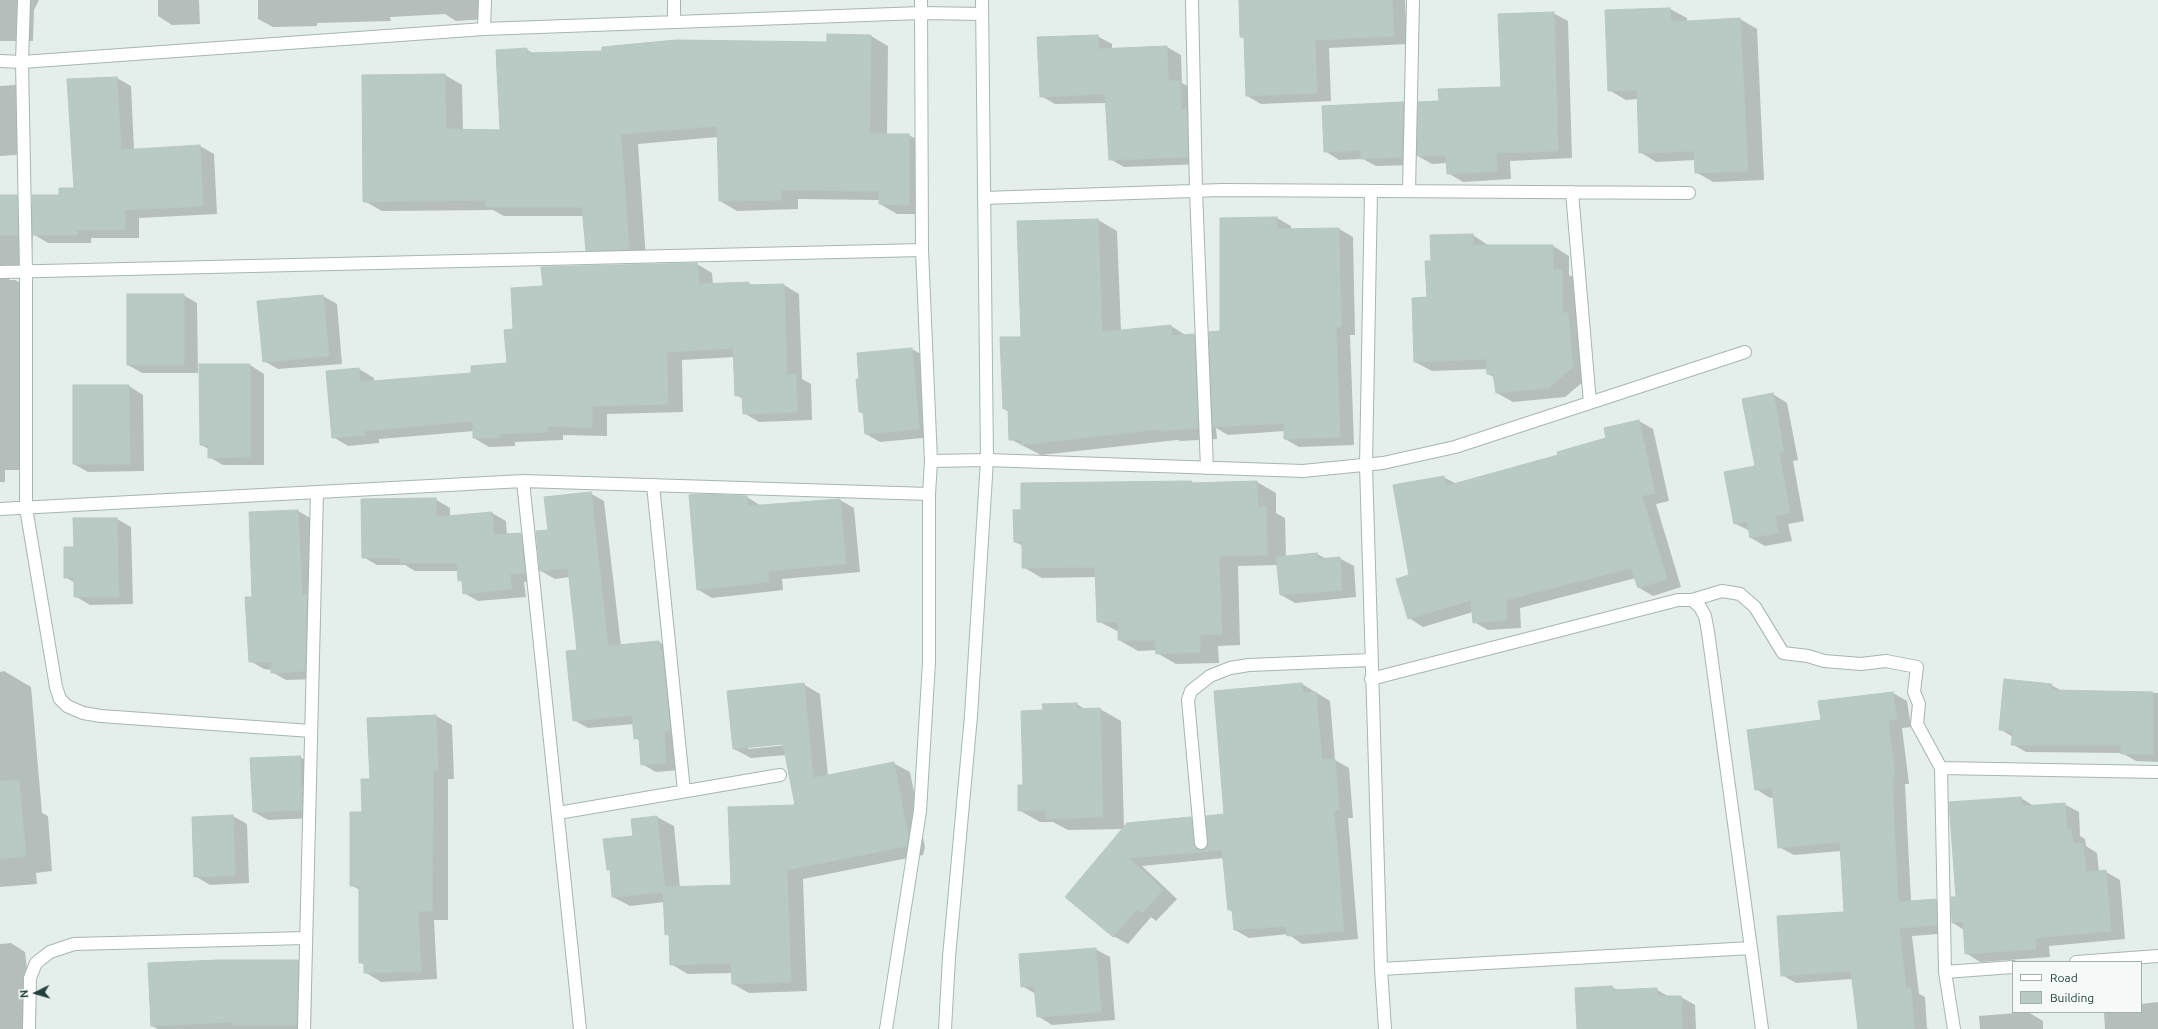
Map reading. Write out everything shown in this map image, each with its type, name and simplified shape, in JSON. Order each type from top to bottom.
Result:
[{"type":"street","points":[[24,0],[22,62],[26,272],[26,508],[56,687],[60,699],[67,706],[83,713],[101,716],[311,731]]},
{"type":"street","points":[[484,30],[485,0]]},
{"type":"street","points":[[674,0],[674,22]]},
{"type":"street","points":[[886,1029],[920,810],[929,662],[929,494],[932,461],[922,250],[921,0]]},
{"type":"street","points":[[945,1029],[949,957],[971,716],[987,460],[982,0]]},
{"type":"street","points":[[1192,0],[1196,191],[1207,468]]},
{"type":"street","points":[[1409,191],[1413,0]]},
{"type":"street","points":[[0,61],[22,62],[484,30],[921,13],[982,14]]},
{"type":"street","points":[[984,198],[1196,191],[1689,193]]},
{"type":"street","points":[[1371,191],[1366,465],[1371,679],[1381,969],[1385,1029]]},
{"type":"street","points":[[1572,192],[1590,402]]},
{"type":"street","points":[[0,272],[922,250]]},
{"type":"street","points":[[932,461],[987,460],[1303,471],[1382,463],[1455,447],[1745,352]]},
{"type":"street","points":[[0,509],[523,481],[929,494]]},
{"type":"street","points":[[523,481],[580,1029]]},
{"type":"street","points":[[653,485],[684,791]]},
{"type":"street","points":[[304,1029],[317,492]]},
{"type":"street","points":[[1371,679],[1678,600],[1692,600],[1722,591],[1740,594],[1755,607],[1783,653],[1808,656],[1824,661],[1861,664],[1886,662],[1916,667],[1914,692],[1919,704],[1916,724],[1941,768],[1945,972],[1954,1029]]},
{"type":"street","points":[[1692,600],[1700,607],[1705,616],[1708,632],[1762,1029]]},
{"type":"street","points":[[1201,843],[1188,700],[1191,691],[1210,676],[1230,668],[1249,665],[1371,660]]},
{"type":"street","points":[[1941,768],[2158,772]]},
{"type":"street","points":[[558,813],[780,775]]},
{"type":"street","points":[[29,1029],[30,978],[36,963],[50,952],[74,944],[306,938]]},
{"type":"street","points":[[1381,969],[1751,948]]},
{"type":"street","points":[[2090,961],[2158,956]]},
{"type":"street","points":[[1945,972],[2012,967]]},
{"type":"building","points":[[1239,0],[1392,0],[1394,36],[1315,40],[1317,93],[1246,96],[1244,37],[1240,37]]},
{"type":"building","points":[[1670,8],[1671,22],[1740,18],[1748,171],[1695,173],[1694,151],[1639,153],[1637,90],[1608,91],[1605,10]]},
{"type":"building","points":[[1554,12],[1558,151],[1496,153],[1497,171],[1447,174],[1446,155],[1417,156],[1418,102],[1439,101],[1438,89],[1501,87],[1498,14]]},
{"type":"building","points":[[827,34],[871,35],[870,134],[909,134],[909,205],[879,204],[879,191],[781,190],[781,200],[719,201],[717,126],[621,134],[629,250],[586,251],[582,207],[486,207],[486,200],[363,202],[362,75],[445,74],[446,129],[500,130],[496,50],[527,48],[527,53],[602,51],[602,47],[676,40],[827,42]]},
{"type":"building","points":[[1098,35],[1098,49],[1167,46],[1168,81],[1180,81],[1181,110],[1187,109],[1188,157],[1109,160],[1105,94],[1040,97],[1037,37]]},
{"type":"building","points":[[117,77],[121,150],[200,145],[203,206],[125,210],[125,230],[77,230],[77,235],[33,235],[32,195],[59,195],[59,188],[74,188],[67,79]]},
{"type":"building","points":[[1403,102],[1402,157],[1361,159],[1361,150],[1324,152],[1322,106]]},
{"type":"building","points":[[0,195],[17,195],[18,235],[0,235]]},
{"type":"building","points":[[1277,217],[1277,229],[1339,228],[1341,327],[1336,327],[1340,437],[1284,439],[1284,423],[1213,427],[1209,332],[1220,331],[1220,218]]},
{"type":"building","points":[[1098,219],[1102,332],[1171,325],[1172,336],[1194,334],[1198,428],[1160,431],[1160,429],[1021,445],[1021,440],[1009,440],[1008,409],[1003,409],[1000,337],[1021,337],[1017,221]]},
{"type":"building","points":[[1473,234],[1473,245],[1553,245],[1553,270],[1562,270],[1562,313],[1568,313],[1573,367],[1548,388],[1496,393],[1493,374],[1487,374],[1486,359],[1414,362],[1412,298],[1427,297],[1425,261],[1431,261],[1430,235]]},
{"type":"building","points":[[697,263],[699,284],[749,282],[749,285],[784,284],[787,375],[796,374],[797,412],[743,414],[742,395],[735,396],[733,348],[667,352],[668,404],[592,406],[592,428],[548,426],[548,432],[500,434],[500,438],[473,438],[473,421],[364,431],[365,435],[332,438],[326,371],[359,368],[360,382],[471,373],[471,366],[507,363],[504,330],[513,329],[511,288],[543,286],[541,267]]},
{"type":"building","points":[[127,294],[184,294],[184,365],[127,365]]},
{"type":"building","points":[[323,295],[329,356],[263,362],[257,301]]},
{"type":"building","points":[[912,348],[919,429],[865,434],[863,412],[859,412],[856,379],[859,379],[857,353]]},
{"type":"building","points":[[199,364],[250,364],[250,457],[208,458],[208,445],[200,445]]},
{"type":"building","points":[[73,385],[129,385],[130,464],[73,464]]},
{"type":"building","points":[[1773,393],[1784,452],[1779,453],[1790,513],[1775,516],[1778,533],[1750,538],[1747,521],[1734,524],[1724,472],[1755,466],[1742,399]]},
{"type":"building","points":[[1639,420],[1655,493],[1642,496],[1667,579],[1638,588],[1631,568],[1506,600],[1507,620],[1473,623],[1471,600],[1408,619],[1396,579],[1409,575],[1393,485],[1444,476],[1446,486],[1558,455],[1557,452],[1606,438],[1604,428]]},
{"type":"building","points":[[1191,481],[1191,483],[1257,481],[1258,507],[1266,506],[1267,555],[1219,556],[1222,634],[1200,635],[1200,652],[1156,654],[1155,640],[1118,640],[1118,622],[1097,622],[1095,567],[1022,568],[1022,542],[1014,542],[1013,510],[1021,510],[1021,483]]},
{"type":"building","points":[[591,492],[608,646],[659,641],[660,651],[662,651],[670,730],[664,731],[666,763],[641,765],[639,738],[634,739],[632,715],[573,721],[566,651],[577,650],[568,568],[540,571],[536,531],[548,530],[544,497]]},
{"type":"building","points":[[702,494],[747,496],[748,506],[840,499],[846,564],[768,571],[769,582],[697,590],[689,495]]},
{"type":"building","points":[[436,498],[436,517],[492,512],[494,535],[521,533],[525,573],[510,574],[512,589],[463,594],[462,580],[458,581],[457,563],[400,563],[400,558],[362,558],[361,499]]},
{"type":"building","points":[[298,510],[302,595],[307,594],[305,671],[271,673],[271,662],[249,662],[245,597],[252,597],[249,512]]},
{"type":"building","points":[[73,518],[117,518],[119,597],[74,597],[74,577],[64,578],[64,547],[74,547]]},
{"type":"building","points":[[1317,553],[1318,559],[1340,557],[1342,590],[1280,595],[1276,557]]},
{"type":"building","points":[[2004,679],[2052,684],[2051,690],[2153,692],[2153,754],[2121,754],[2121,745],[2011,745],[2013,731],[1999,730]]},
{"type":"building","points":[[804,683],[813,778],[894,762],[908,837],[907,846],[787,870],[791,982],[732,984],[731,963],[670,965],[669,934],[665,935],[663,892],[612,897],[610,869],[607,870],[603,839],[633,836],[631,819],[657,816],[665,887],[731,885],[728,807],[795,805],[783,744],[733,749],[727,691]]},
{"type":"building","points":[[1302,683],[1303,693],[1316,692],[1322,760],[1335,759],[1339,810],[1334,811],[1344,931],[1287,936],[1286,926],[1234,930],[1232,910],[1228,910],[1222,850],[1129,858],[1163,890],[1142,913],[1137,909],[1113,937],[1065,897],[1127,823],[1191,817],[1195,847],[1201,850],[1206,849],[1208,842],[1206,816],[1224,814],[1214,691]]},
{"type":"building","points":[[1893,692],[1897,719],[1888,720],[1895,776],[1892,777],[1898,902],[1936,899],[1937,925],[1899,928],[1906,988],[1911,988],[1914,1029],[1858,1029],[1851,971],[1781,976],[1777,916],[1844,912],[1840,842],[1778,848],[1772,788],[1755,790],[1747,730],[1821,720],[1818,701]]},
{"type":"building","points":[[1077,703],[1077,709],[1100,708],[1103,817],[1046,819],[1046,810],[1018,811],[1018,785],[1023,785],[1021,711],[1043,710],[1042,704]]},
{"type":"building","points":[[436,715],[438,770],[433,770],[432,911],[418,911],[421,971],[364,973],[364,963],[359,963],[359,886],[350,886],[350,812],[362,812],[361,779],[370,779],[367,718]]},
{"type":"building","points":[[300,756],[302,810],[253,812],[250,758]]},
{"type":"building","points":[[19,780],[26,856],[0,859],[0,781]]},
{"type":"building","points":[[2021,797],[2022,806],[2065,803],[2067,830],[2071,829],[2073,844],[2083,843],[2086,872],[2106,870],[2111,931],[2035,938],[2036,949],[1965,954],[1963,922],[1952,923],[1951,897],[1956,897],[1949,802]]},
{"type":"building","points":[[233,815],[235,875],[194,877],[192,817]]},
{"type":"building","points":[[1096,948],[1101,1012],[1037,1017],[1034,986],[1021,987],[1019,954]]},
{"type":"building","points":[[219,960],[298,960],[297,1025],[232,1025],[232,1022],[151,1026],[148,963]]},
{"type":"building","points":[[1612,986],[1613,990],[1657,988],[1657,996],[1681,996],[1682,1029],[1577,1029],[1575,988]]}]
